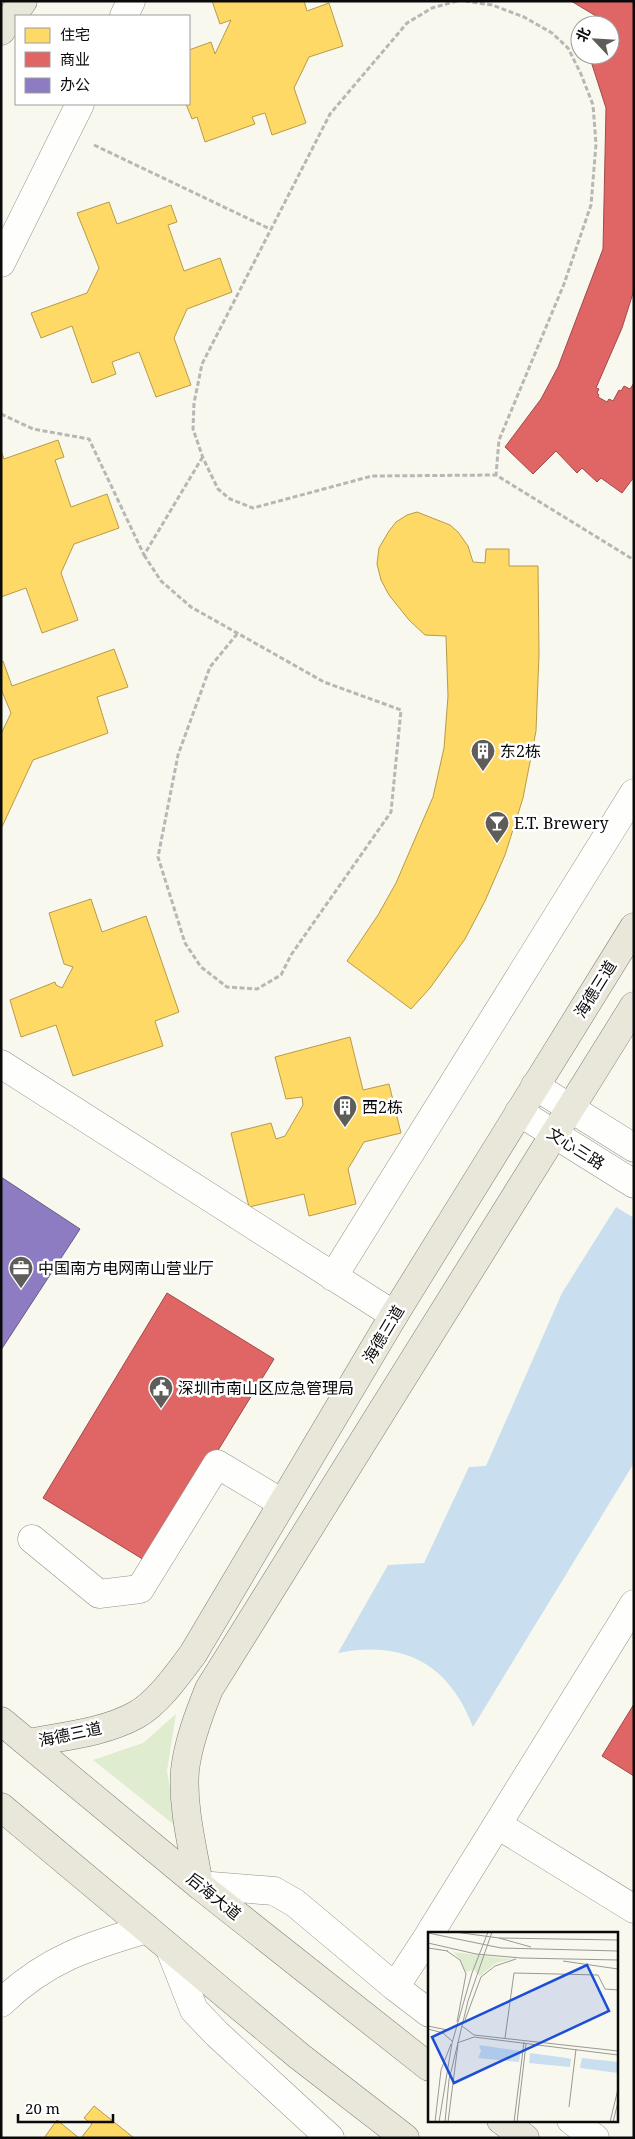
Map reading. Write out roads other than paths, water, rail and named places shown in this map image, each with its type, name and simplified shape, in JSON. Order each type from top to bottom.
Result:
[{"type":"main road","points":[[1,31],[23,1]]},
{"type":"main road","name":"海德三道","points":[[28,1743],[98,1730],[137,1715],[169,1686],[193,1654],[394,1315],[634,927]]},
{"type":"main road","points":[[200,1885],[187,1807],[185,1770],[199,1713],[209,1689],[569,1107],[634,1006]]},
{"type":"main road","points":[[1,1705],[28,1743]]},
{"type":"main road","name":"后海大道","points":[[1,1721],[200,1885],[428,2067]]},
{"type":"main road","points":[[1,1807],[298,2056],[405,2138]]},
{"type":"main road","points":[[503,2122],[525,2138]]},
{"type":"street","points":[[124,15],[131,1]]},
{"type":"street","points":[[1,262],[80,105]]},
{"type":"street","points":[[333,1277],[634,793]]},
{"type":"street","points":[[1,1064],[394,1315]]},
{"type":"street","name":"文心三路","points":[[536,1086],[634,1148]]},
{"type":"street","name":"文心三路","points":[[519,1112],[634,1184]]},
{"type":"street","points":[[32,1539],[99,1594],[140,1589],[216,1464],[282,1503]]},
{"type":"street","points":[[430,1932],[634,1604]]},
{"type":"street","points":[[498,1825],[634,1909]]},
{"type":"street","points":[[200,1885],[274,1891],[295,1903],[394,1987],[428,2012]]},
{"type":"street","points":[[1,2003],[33,1975],[56,1960],[81,1949],[147,1929]]},
{"type":"street","points":[[394,1987],[428,1936]]},
{"type":"street","points":[[170,1949],[194,2010],[217,2034],[330,2138]]},
{"type":"street","points":[[575,2122],[595,2138]]},
{"type":"water","points":[[616,1207],[634,1218],[634,1463],[473,1727],[463,1705],[451,1687],[437,1672],[421,1662],[403,1654],[384,1650],[338,1653],[388,1565],[424,1563],[469,1467],[486,1466],[562,1293]]},
{"type":"place","name":"东2栋","points":[[483,772]]},
{"type":"place","name":"E.T. Brewery","points":[[497,844]]},
{"type":"place","name":"西2栋","points":[[345,1128]]},
{"type":"place","name":"中国南方电网南山营业厅","points":[[21,1289]]},
{"type":"place","name":"深圳市南山区应急管理局","points":[[161,1409]]}]
